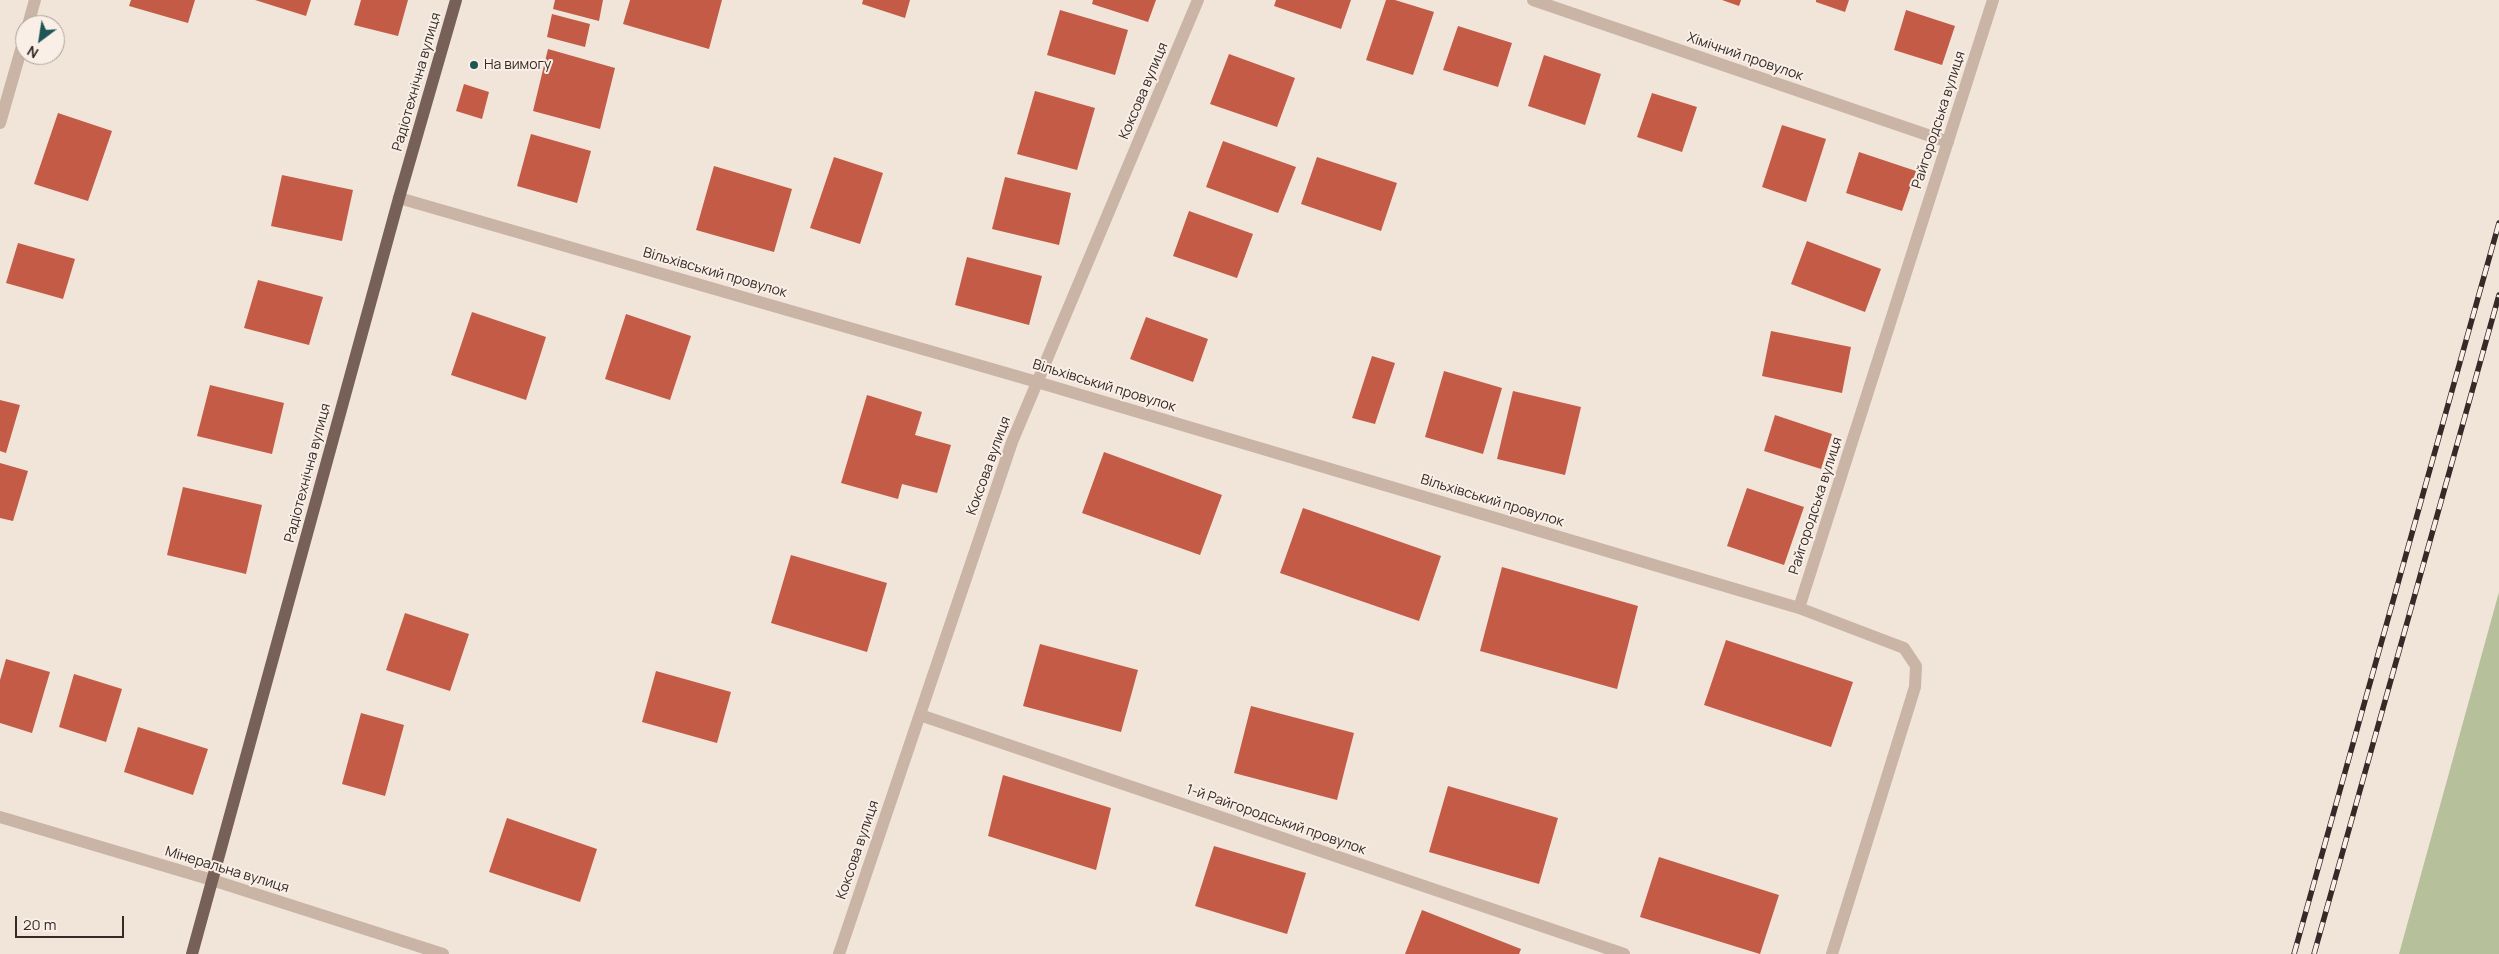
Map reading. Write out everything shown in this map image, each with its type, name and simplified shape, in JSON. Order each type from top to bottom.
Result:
[{"type":"main road","name":"Радіотехнічна вулиця","points":[[192,954],[399,198],[456,0]]},
{"type":"street","points":[[31,15],[35,0]]},
{"type":"street","name":"Коксова вулиця","points":[[839,954],[1012,442],[1198,0]]},
{"type":"street","name":"Хімічний провулок","points":[[1533,0],[1948,142]]},
{"type":"street","name":"Райгородська вулиця","points":[[1799,608],[1993,0]]},
{"type":"street","points":[[0,123],[17,65]]},
{"type":"street","name":"Вільхівський провулок","points":[[399,198],[1037,382],[1799,608]]},
{"type":"street","points":[[1799,608],[1904,648],[1916,666],[1915,687],[1832,954]]},
{"type":"street","name":"1-й Райгородський провулок","points":[[920,715],[1624,954]]},
{"type":"street","name":"Мінеральна вулиця","points":[[0,817],[212,880],[444,954]]},
{"type":"green space","points":[[2499,592],[2499,954],[2399,954]]},
{"type":"building","points":[[131,0],[195,0],[188,23],[129,6]]},
{"type":"building","points":[[255,0],[311,0],[306,16]]},
{"type":"building","points":[[361,0],[408,0],[398,36],[354,25]]},
{"type":"building","points":[[555,0],[603,0],[599,21],[553,9]]},
{"type":"building","points":[[630,0],[722,0],[709,49],[623,24]]},
{"type":"building","points":[[863,0],[910,0],[905,18],[862,4]]},
{"type":"building","points":[[1093,0],[1156,0],[1148,22],[1092,4]]},
{"type":"building","points":[[1276,0],[1351,0],[1341,29],[1274,6]]},
{"type":"building","points":[[1386,0],[1395,0],[1434,12],[1413,75],[1366,60]]},
{"type":"building","points":[[1722,0],[1741,0],[1739,6]]},
{"type":"building","points":[[1816,0],[1849,0],[1845,12],[1816,2]]},
{"type":"building","points":[[1060,10],[1128,30],[1115,75],[1047,55]]},
{"type":"building","points":[[1906,10],[1955,26],[1942,65],[1894,50]]},
{"type":"building","points":[[552,14],[590,24],[585,47],[547,37]]},
{"type":"building","points":[[1458,26],[1512,43],[1498,87],[1443,70]]},
{"type":"building","points":[[548,49],[615,68],[600,129],[533,111]]},
{"type":"building","points":[[1229,54],[1295,78],[1277,127],[1210,104]]},
{"type":"building","points":[[1544,55],[1601,74],[1585,125],[1528,106]]},
{"type":"building","points":[[464,84],[489,92],[482,119],[456,111]]},
{"type":"building","points":[[1035,91],[1095,108],[1077,170],[1017,154]]},
{"type":"building","points":[[1652,93],[1697,107],[1682,152],[1637,137]]},
{"type":"building","points":[[58,113],[112,131],[88,201],[34,184]]},
{"type":"building","points":[[1782,125],[1826,139],[1806,202],[1762,187]]},
{"type":"building","points":[[531,134],[591,151],[577,203],[517,186]]},
{"type":"building","points":[[1223,141],[1296,167],[1278,213],[1206,187]]},
{"type":"building","points":[[1859,152],[1916,171],[1902,211],[1846,193]]},
{"type":"building","points":[[834,157],[883,173],[860,244],[810,228]]},
{"type":"building","points":[[1317,157],[1397,183],[1381,231],[1301,204]]},
{"type":"building","points":[[714,166],[792,189],[774,252],[696,230]]},
{"type":"building","points":[[282,175],[353,190],[342,241],[271,226]]},
{"type":"building","points":[[1005,177],[1071,193],[1059,245],[992,229]]},
{"type":"building","points":[[1189,211],[1253,234],[1237,278],[1173,256]]},
{"type":"building","points":[[1807,241],[1881,269],[1865,312],[1791,284]]},
{"type":"building","points":[[18,243],[75,259],[63,299],[6,283]]},
{"type":"building","points":[[967,257],[1042,276],[1029,325],[955,305]]},
{"type":"building","points":[[258,280],[323,297],[309,345],[244,328]]},
{"type":"building","points":[[472,312],[546,337],[526,400],[451,375]]},
{"type":"building","points":[[626,314],[691,336],[670,400],[605,379]]},
{"type":"building","points":[[1146,317],[1208,339],[1193,382],[1130,359]]},
{"type":"building","points":[[1771,331],[1851,347],[1842,393],[1762,376]]},
{"type":"building","points":[[1372,356],[1395,363],[1375,424],[1352,418]]},
{"type":"building","points":[[1444,371],[1502,388],[1483,454],[1425,437]]},
{"type":"building","points":[[210,385],[284,403],[272,454],[197,436]]},
{"type":"building","points":[[1513,391],[1581,407],[1565,475],[1497,459]]},
{"type":"building","points":[[867,395],[922,412],[915,435],[951,445],[937,493],[902,484],[898,499],[841,483]]},
{"type":"building","points":[[0,400],[20,405],[6,453],[0,451]]},
{"type":"building","points":[[1775,415],[1832,434],[1821,469],[1764,451]]},
{"type":"building","points":[[1104,452],[1222,495],[1200,555],[1082,513]]},
{"type":"building","points":[[0,463],[28,471],[13,521],[0,518]]},
{"type":"building","points":[[183,487],[262,505],[246,574],[167,555]]},
{"type":"building","points":[[1747,488],[1804,507],[1784,565],[1727,546]]},
{"type":"building","points":[[1303,508],[1441,556],[1419,621],[1280,573]]},
{"type":"building","points":[[791,555],[887,583],[867,652],[771,623]]},
{"type":"building","points":[[1502,567],[1638,606],[1617,689],[1480,651]]},
{"type":"building","points":[[405,613],[469,634],[450,691],[386,670]]},
{"type":"building","points":[[1726,640],[1853,682],[1831,747],[1704,705]]},
{"type":"building","points":[[1040,644],[1138,670],[1121,732],[1023,706]]},
{"type":"building","points":[[6,659],[50,672],[32,733],[0,723],[0,680]]},
{"type":"building","points":[[656,671],[731,692],[717,743],[642,722]]},
{"type":"building","points":[[74,674],[122,689],[106,742],[59,727]]},
{"type":"building","points":[[1251,706],[1354,733],[1337,800],[1234,773]]},
{"type":"building","points":[[361,713],[404,725],[385,796],[342,784]]},
{"type":"building","points":[[138,727],[208,749],[193,795],[124,772]]},
{"type":"building","points":[[1003,775],[1111,808],[1096,870],[988,836]]},
{"type":"building","points":[[1448,786],[1558,818],[1539,884],[1429,852]]},
{"type":"building","points":[[507,818],[597,849],[580,902],[489,872]]},
{"type":"building","points":[[1214,846],[1306,873],[1287,934],[1195,906]]},
{"type":"building","points":[[1659,857],[1779,895],[1760,954],[1640,917]]},
{"type":"building","points":[[1422,910],[1521,949],[1519,954],[1405,954]]},
{"type":"railway","points":[[2294,954],[2499,223]]},
{"type":"railway","points":[[2314,954],[2499,295]]},
{"type":"place","name":"На вимогу","points":[[474,65]]}]
